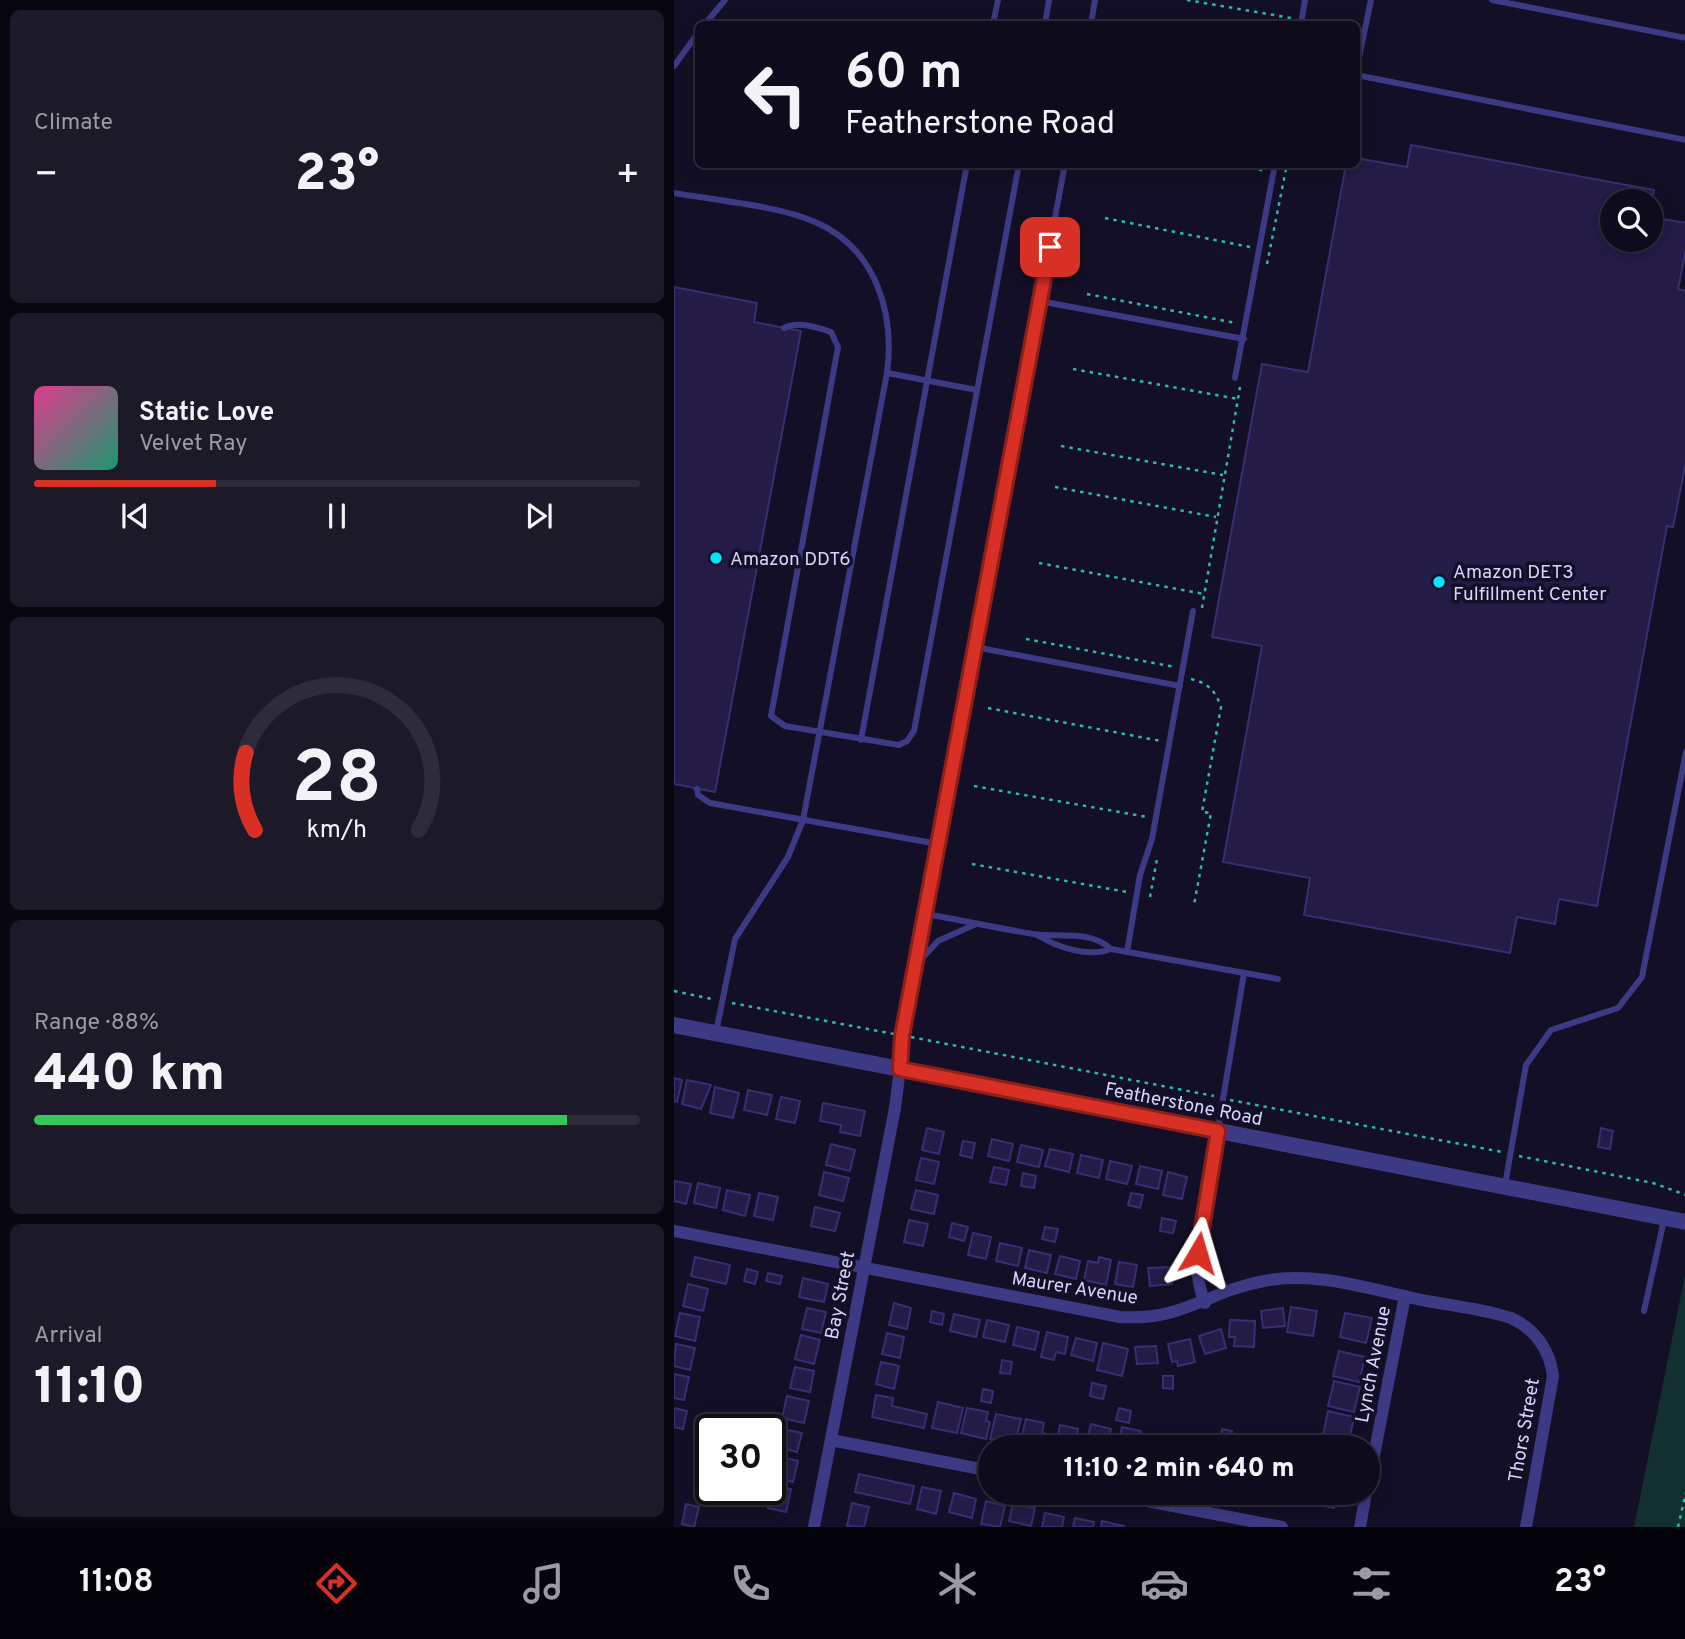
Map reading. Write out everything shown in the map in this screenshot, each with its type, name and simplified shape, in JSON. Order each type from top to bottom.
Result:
[{"type":"street","name":"Featherstone Road","points":[[674,1025],[1685,1222]]},
{"type":"street","name":"Bay Street","points":[[814,1527],[900,1069]]},
{"type":"street","points":[[1205,1303],[1198,1281],[1198,1253],[1218,1131]]},
{"type":"street","name":"Maurer Avenue","points":[[674,1231],[1110,1316],[1160,1316],[1205,1303],[1249,1284],[1287,1278],[1325,1281],[1511,1318],[1528,1328],[1541,1342]]},
{"type":"street","name":"Lynch Avenue","points":[[1378,1435],[1404,1296]]},
{"type":"street","name":"Thors Street","points":[[1526,1527],[1553,1383],[1551,1362],[1541,1342]]},
{"type":"street","points":[[831,1440],[978,1468]]},
{"type":"street","points":[[1167,1505],[1282,1527]]},
{"type":"street","points":[[1360,1527],[1364,1505]]},
{"type":"lane","points":[[708,21],[725,0]]},
{"type":"lane","points":[[994,21],[998,0]]},
{"type":"lane","points":[[1045,21],[1049,0]]},
{"type":"lane","points":[[1092,21],[1096,0]]},
{"type":"lane","points":[[1301,21],[1305,0]]},
{"type":"lane","points":[[1360,54],[1371,0]]},
{"type":"lane","points":[[1492,0],[1685,38]]},
{"type":"lane","points":[[674,66],[695,37]]},
{"type":"lane","points":[[1360,74],[1685,140]]},
{"type":"lane","points":[[861,740],[966,168]]},
{"type":"lane","points":[[784,328],[798,324],[823,329],[831,332],[838,347],[771,716],[776,722],[821,733],[899,745],[907,741],[914,730],[1018,168]]},
{"type":"lane","points":[[900,1069],[902,1036],[1064,168]]},
{"type":"lane","points":[[1239,378],[1275,168]]},
{"type":"lane","points":[[674,193],[796,216],[814,221],[844,240],[872,272],[881,290],[890,331],[888,373],[804,820],[788,857],[735,939],[716,1033]]},
{"type":"lane","points":[[1039,302],[1244,339]]},
{"type":"lane","points":[[888,373],[977,390]]},
{"type":"lane","points":[[1127,952],[1140,875],[1156,818],[1193,611]]},
{"type":"lane","points":[[975,647],[1180,687]]},
{"type":"lane","points":[[1505,1186],[1520,1113],[1526,1065],[1551,1030],[1618,1008],[1642,977],[1685,752]]},
{"type":"lane","points":[[697,789],[698,795],[710,803],[938,844]]},
{"type":"lane","points":[[925,914],[1037,935],[1057,933],[1103,942],[1111,949],[1278,979]]},
{"type":"lane","points":[[916,965],[938,940],[978,923]]},
{"type":"lane","points":[[1037,935],[1055,946],[1100,953],[1111,949]]},
{"type":"lane","points":[[1218,1131],[1244,974]]},
{"type":"lane","points":[[1644,1311],[1664,1218]]},
{"type":"path","points":[[1187,0],[1296,21]]},
{"type":"path","points":[[1252,168],[1286,175]]},
{"type":"path","points":[[1266,271],[1287,168]]},
{"type":"path","points":[[1105,218],[1270,251]]},
{"type":"path","points":[[1087,294],[1246,325]]},
{"type":"path","points":[[1073,369],[1238,399]]},
{"type":"path","points":[[1200,620],[1238,399],[1239,378]]},
{"type":"path","points":[[1061,446],[1223,475]]},
{"type":"path","points":[[1055,486],[1216,517]]},
{"type":"path","points":[[1039,563],[1204,594]]},
{"type":"path","points":[[1026,639],[1192,670],[1189,689]]},
{"type":"path","points":[[1191,679],[1216,692],[1221,707],[1202,812],[1211,813],[1194,905]]},
{"type":"path","points":[[988,708],[1170,743]]},
{"type":"path","points":[[974,786],[1156,818]]},
{"type":"path","points":[[1150,897],[1157,858]]},
{"type":"path","points":[[972,863],[1130,893]]},
{"type":"path","points":[[674,991],[710,998]]},
{"type":"path","points":[[735,1003],[874,1030]]},
{"type":"path","points":[[930,1041],[1209,1095]]},
{"type":"path","points":[[1235,1101],[1498,1152]]},
{"type":"path","points":[[1524,1157],[1653,1183],[1685,1195]]},
{"type":"path","points":[[1678,1527],[1685,1492]]},
{"type":"green space","points":[[1685,1275],[1685,1527],[1634,1527]]},
{"type":"building","name":"Amazon DET3 Fulfillment Center","points":[[1411,145],[1649,189],[1600,189],[1600,252],[1663,252],[1663,219],[1686,223],[1686,249],[1678,289],[1686,291],[1686,462],[1673,527],[1667,526],[1597,906],[1559,899],[1555,924],[1517,917],[1510,953],[1304,915],[1310,878],[1223,862],[1262,646],[1212,637],[1262,364],[1308,372],[1345,168],[1360,168],[1360,159],[1407,167]]},
{"type":"building","name":"Amazon DDT6","points":[[674,287],[757,303],[754,322],[801,331],[715,792],[674,784]]},
{"type":"building","points":[[674,1078],[682,1080],[677,1102],[674,1101]]},
{"type":"building","points":[[687,1080],[711,1085],[701,1109],[682,1104]]},
{"type":"building","points":[[715,1087],[739,1093],[733,1118],[710,1113]]},
{"type":"building","points":[[748,1090],[772,1095],[767,1115],[744,1110]]},
{"type":"building","points":[[781,1097],[800,1101],[795,1123],[776,1119]]},
{"type":"building","points":[[823,1103],[865,1111],[860,1136],[840,1132],[841,1125],[820,1121]]},
{"type":"building","points":[[927,1128],[944,1132],[939,1154],[922,1150]]},
{"type":"building","points":[[1601,1128],[1613,1131],[1610,1149],[1598,1147]]},
{"type":"building","points":[[992,1139],[1013,1144],[1009,1161],[988,1156]]},
{"type":"building","points":[[963,1141],[975,1143],[972,1158],[960,1155]]},
{"type":"building","points":[[831,1144],[855,1150],[850,1171],[826,1165]]},
{"type":"building","points":[[1021,1145],[1043,1150],[1039,1167],[1017,1162]]},
{"type":"building","points":[[1050,1149],[1073,1154],[1069,1172],[1045,1166]]},
{"type":"building","points":[[1081,1155],[1103,1160],[1099,1178],[1077,1173]]},
{"type":"building","points":[[921,1158],[939,1162],[934,1184],[916,1180]]},
{"type":"building","points":[[1110,1161],[1132,1166],[1127,1184],[1106,1179]]},
{"type":"building","points":[[1140,1166],[1162,1171],[1158,1189],[1136,1184]]},
{"type":"building","points":[[994,1167],[1009,1170],[1006,1185],[990,1182]]},
{"type":"building","points":[[824,1172],[849,1178],[843,1201],[819,1195]]},
{"type":"building","points":[[1168,1172],[1187,1177],[1182,1199],[1163,1195]]},
{"type":"building","points":[[1023,1173],[1036,1176],[1034,1188],[1021,1186]]},
{"type":"building","points":[[674,1181],[691,1184],[686,1204],[674,1201]]},
{"type":"building","points":[[698,1183],[720,1188],[716,1208],[694,1203]]},
{"type":"building","points":[[727,1190],[750,1195],[745,1216],[723,1210]]},
{"type":"building","points":[[916,1190],[938,1195],[934,1214],[911,1209]]},
{"type":"building","points":[[759,1193],[778,1197],[773,1220],[754,1216]]},
{"type":"building","points":[[1131,1193],[1143,1195],[1140,1208],[1128,1205]]},
{"type":"building","points":[[815,1207],[840,1213],[835,1231],[811,1226]]},
{"type":"building","points":[[1162,1218],[1176,1221],[1173,1233],[1160,1231]]},
{"type":"building","points":[[909,1220],[928,1224],[923,1246],[904,1242]]},
{"type":"building","points":[[952,1223],[968,1227],[964,1241],[949,1237]]},
{"type":"building","points":[[1045,1227],[1058,1229],[1055,1242],[1042,1239]]},
{"type":"building","points":[[973,1233],[991,1237],[986,1259],[968,1255]]},
{"type":"building","points":[[1000,1243],[1022,1248],[1018,1266],[996,1261]]},
{"type":"building","points":[[1029,1250],[1051,1255],[1047,1273],[1025,1268]]},
{"type":"building","points":[[1060,1256],[1080,1261],[1076,1279],[1055,1274]]},
{"type":"building","points":[[695,1257],[730,1265],[726,1284],[691,1276]]},
{"type":"building","points":[[1099,1257],[1111,1260],[1106,1285],[1084,1280],[1088,1261],[1098,1263]]},
{"type":"building","points":[[1119,1262],[1137,1265],[1133,1287],[1115,1284]]},
{"type":"building","points":[[1171,1267],[1172,1284],[1150,1286],[1148,1268]]},
{"type":"building","points":[[747,1269],[758,1272],[755,1284],[744,1281]]},
{"type":"building","points":[[768,1273],[782,1276],[780,1284],[766,1281]]},
{"type":"building","points":[[803,1278],[828,1284],[824,1302],[799,1297]]},
{"type":"building","points":[[688,1284],[708,1289],[703,1311],[683,1306]]},
{"type":"building","points":[[894,1303],[911,1308],[907,1329],[889,1325]]},
{"type":"building","points":[[1291,1307],[1317,1311],[1313,1336],[1287,1332]]},
{"type":"building","points":[[807,1308],[826,1312],[821,1333],[802,1329]]},
{"type":"building","points":[[1283,1308],[1285,1326],[1263,1328],[1261,1311]]},
{"type":"building","points":[[932,1311],[944,1314],[942,1325],[930,1322]]},
{"type":"building","points":[[680,1313],[700,1317],[695,1341],[675,1336]]},
{"type":"building","points":[[1345,1313],[1372,1318],[1366,1343],[1340,1337]]},
{"type":"building","points":[[954,1314],[980,1320],[976,1337],[950,1331]]},
{"type":"building","points":[[987,1320],[1009,1325],[1005,1342],[983,1337]]},
{"type":"building","points":[[1230,1320],[1255,1321],[1254,1347],[1234,1346],[1235,1337],[1229,1337]]},
{"type":"building","points":[[1017,1327],[1039,1332],[1035,1350],[1013,1345]]},
{"type":"building","points":[[1221,1329],[1226,1348],[1205,1354],[1199,1336]]},
{"type":"building","points":[[1047,1332],[1068,1337],[1065,1354],[1056,1352],[1054,1360],[1041,1357]]},
{"type":"building","points":[[887,1333],[904,1337],[900,1358],[882,1354]]},
{"type":"building","points":[[801,1335],[820,1340],[814,1364],[795,1359]]},
{"type":"building","points":[[1076,1338],[1097,1343],[1093,1361],[1071,1355]]},
{"type":"building","points":[[1190,1339],[1195,1362],[1178,1366],[1177,1361],[1172,1362],[1168,1344]]},
{"type":"building","points":[[1103,1343],[1128,1349],[1122,1376],[1097,1370]]},
{"type":"building","points":[[676,1344],[695,1348],[690,1370],[674,1366]]},
{"type":"building","points":[[1156,1346],[1158,1363],[1137,1364],[1135,1347]]},
{"type":"building","points":[[1339,1351],[1365,1357],[1359,1382],[1333,1376]]},
{"type":"building","points":[[1002,1360],[1012,1362],[1010,1374],[1000,1373]]},
{"type":"building","points":[[881,1362],[899,1366],[894,1389],[876,1384]]},
{"type":"building","points":[[795,1367],[814,1371],[810,1392],[790,1388]]},
{"type":"building","points":[[674,1374],[689,1377],[684,1400],[674,1398]]},
{"type":"building","points":[[1163,1376],[1173,1376],[1173,1389],[1163,1388]]},
{"type":"building","points":[[1334,1381],[1360,1387],[1354,1412],[1328,1406]]},
{"type":"building","points":[[1092,1383],[1106,1386],[1103,1399],[1090,1396]]},
{"type":"building","points":[[983,1389],[993,1391],[991,1403],[981,1401]]},
{"type":"building","points":[[876,1395],[893,1398],[892,1406],[927,1414],[924,1428],[872,1417]]},
{"type":"building","points":[[787,1396],[809,1401],[804,1423],[786,1419],[786,1414],[783,1414]]},
{"type":"building","points":[[938,1402],[963,1408],[957,1433],[932,1428]]},
{"type":"building","points":[[674,1408],[687,1411],[683,1429],[674,1427]]},
{"type":"building","points":[[967,1408],[988,1412],[986,1421],[990,1422],[987,1435],[978,1437],[961,1433]]},
{"type":"building","points":[[1119,1408],[1131,1411],[1129,1423],[1116,1420]]},
{"type":"building","points":[[1328,1411],[1354,1417],[1350,1435],[1323,1435]]},
{"type":"building","points":[[996,1414],[1021,1419],[1017,1435],[991,1435]]},
{"type":"building","points":[[1026,1419],[1044,1423],[1042,1433],[1047,1435],[1022,1435]]},
{"type":"building","points":[[1091,1424],[1111,1429],[1109,1435],[1088,1435]]},
{"type":"building","points":[[1060,1425],[1078,1429],[1077,1435],[1058,1435]]},
{"type":"building","points":[[1122,1427],[1141,1431],[1140,1435],[1120,1435]]},
{"type":"building","points":[[1222,1429],[1232,1431],[1231,1435],[1221,1435]]},
{"type":"building","points":[[786,1430],[802,1433],[797,1452],[786,1449]]},
{"type":"building","points":[[786,1458],[798,1461],[793,1482],[786,1480]]},
{"type":"building","points":[[859,1474],[914,1486],[910,1504],[855,1492]]},
{"type":"building","points":[[922,1487],[941,1491],[936,1514],[917,1509]]},
{"type":"building","points":[[786,1488],[791,1489],[786,1512],[768,1508],[769,1505],[786,1505]]},
{"type":"building","points":[[954,1493],[976,1499],[972,1518],[949,1512]]},
{"type":"building","points":[[852,1503],[869,1507],[864,1527],[847,1526]]},
{"type":"building","points":[[686,1504],[699,1507],[694,1527],[682,1524]]},
{"type":"building","points":[[985,1505],[1005,1506],[1000,1527],[981,1524]]},
{"type":"building","points":[[1013,1505],[1035,1508],[1031,1526],[1009,1521]]},
{"type":"building","points":[[1045,1513],[1064,1517],[1062,1527],[1042,1527]]},
{"type":"building","points":[[1075,1518],[1094,1522],[1093,1527],[1073,1527]]},
{"type":"building","points":[[1102,1521],[1124,1526],[1124,1527],[1101,1527]]},
{"type":"place","name":"Amazon DDT6","points":[[716,558]]},
{"type":"place","name":"Amazon DET3 Fulfillment Center","points":[[1439,582]]},
{"type":"route","points":[[1050,247],[902,1036],[900,1069],[1218,1131],[1198,1253]]}]
